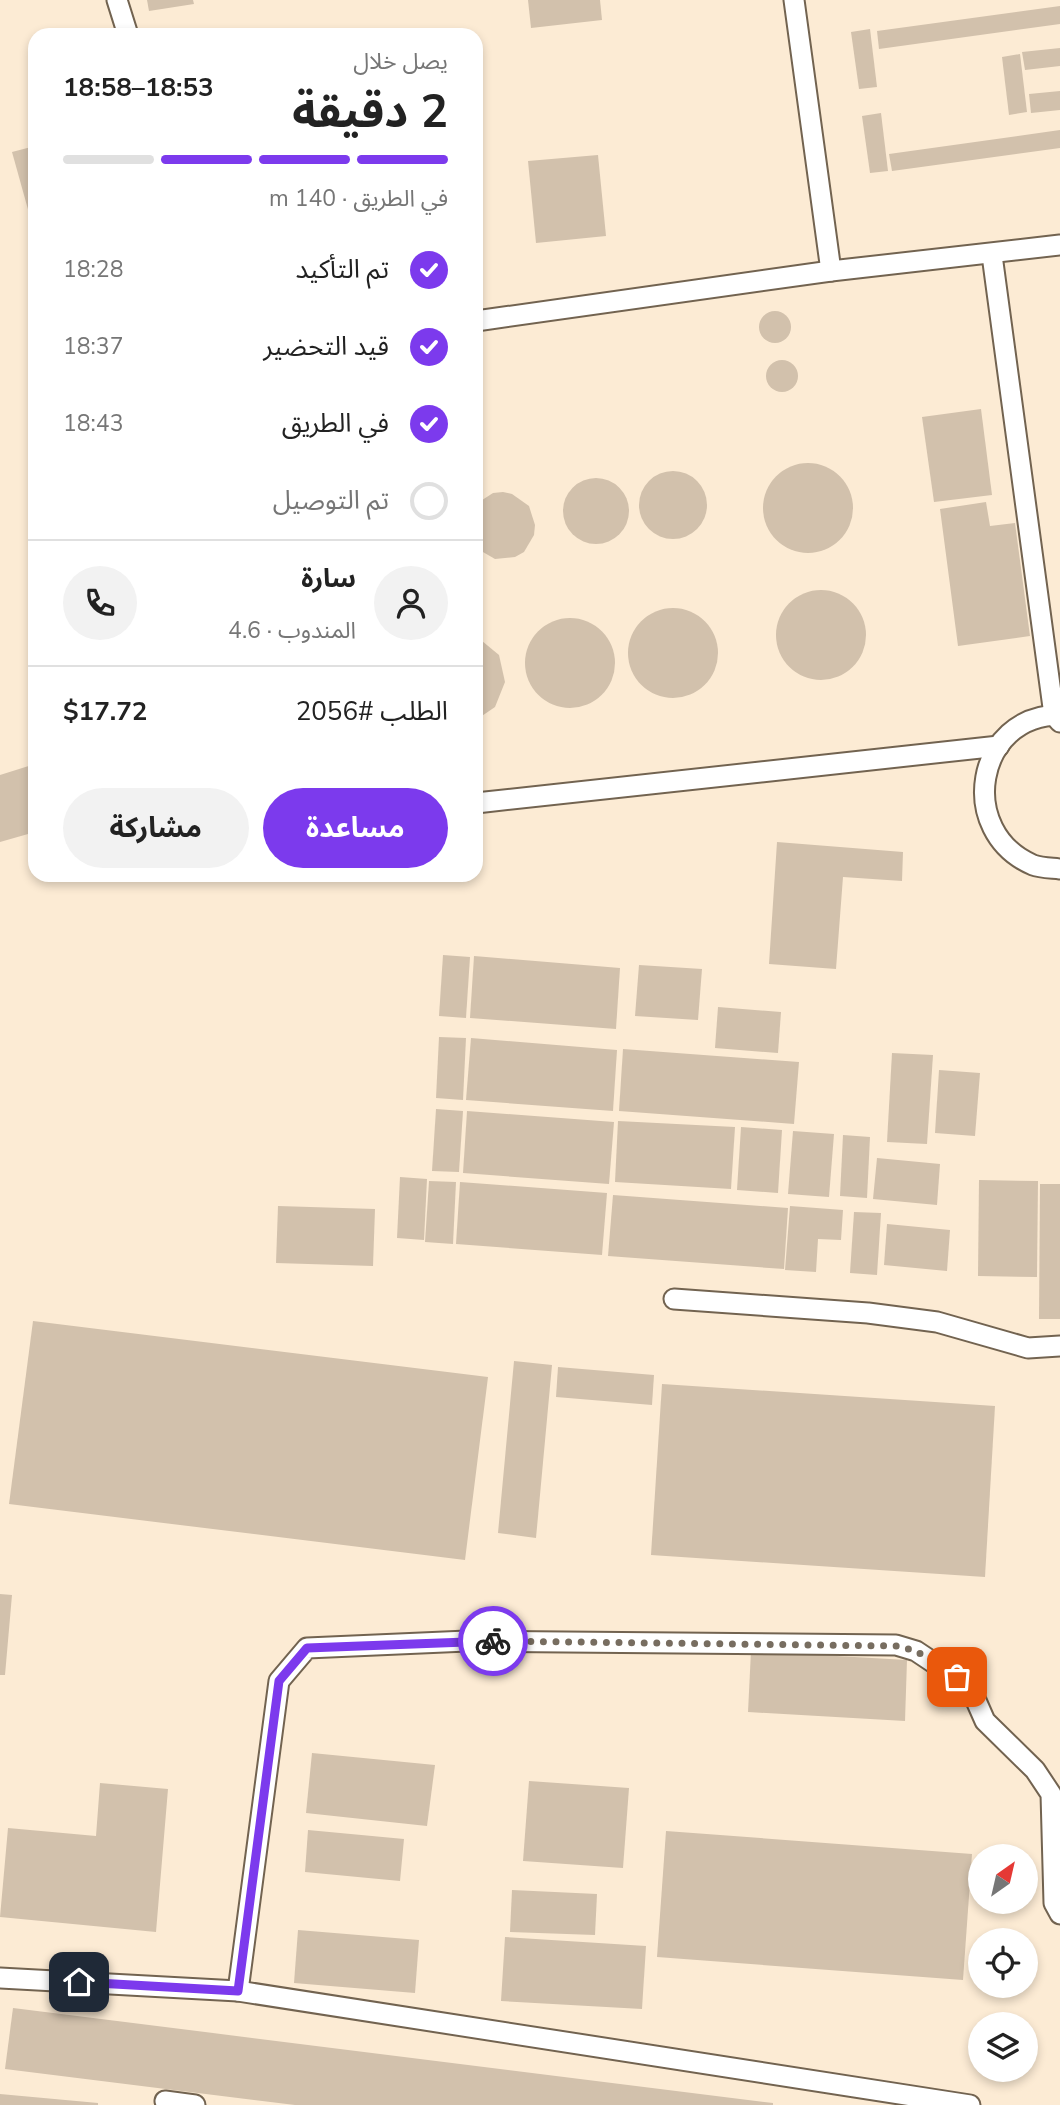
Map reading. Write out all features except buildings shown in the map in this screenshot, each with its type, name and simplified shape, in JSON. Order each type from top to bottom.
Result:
[{"type":"lane","points":[[117,0],[126,28]]},
{"type":"lane","points":[[794,0],[831,271]]},
{"type":"lane","points":[[483,320],[831,271],[992,255],[1060,245]]},
{"type":"lane","points":[[992,255],[1058,717],[1033,720],[1014,730],[999,746],[986,772],[983,800],[992,828],[1009,850],[1034,865],[1060,869]]},
{"type":"lane","points":[[483,802],[999,746]]},
{"type":"lane","points":[[674,1299],[868,1312],[937,1322],[1028,1349],[1060,1346]]},
{"type":"lane","points":[[238,1991],[279,1681],[307,1648],[467,1641],[896,1646],[916,1651],[970,1687],[985,1721],[1055,1791],[1054,1903],[1060,1914]]},
{"type":"lane","points":[[0,1978],[238,1991],[970,2105]]},
{"type":"lane","points":[[165,2101],[195,2105]]},
{"type":"way so far","points":[[493,1641],[896,1646],[916,1651],[957,1677]]},
{"type":"route","points":[[79,1982],[238,1991],[279,1681],[307,1648],[493,1641]]}]
